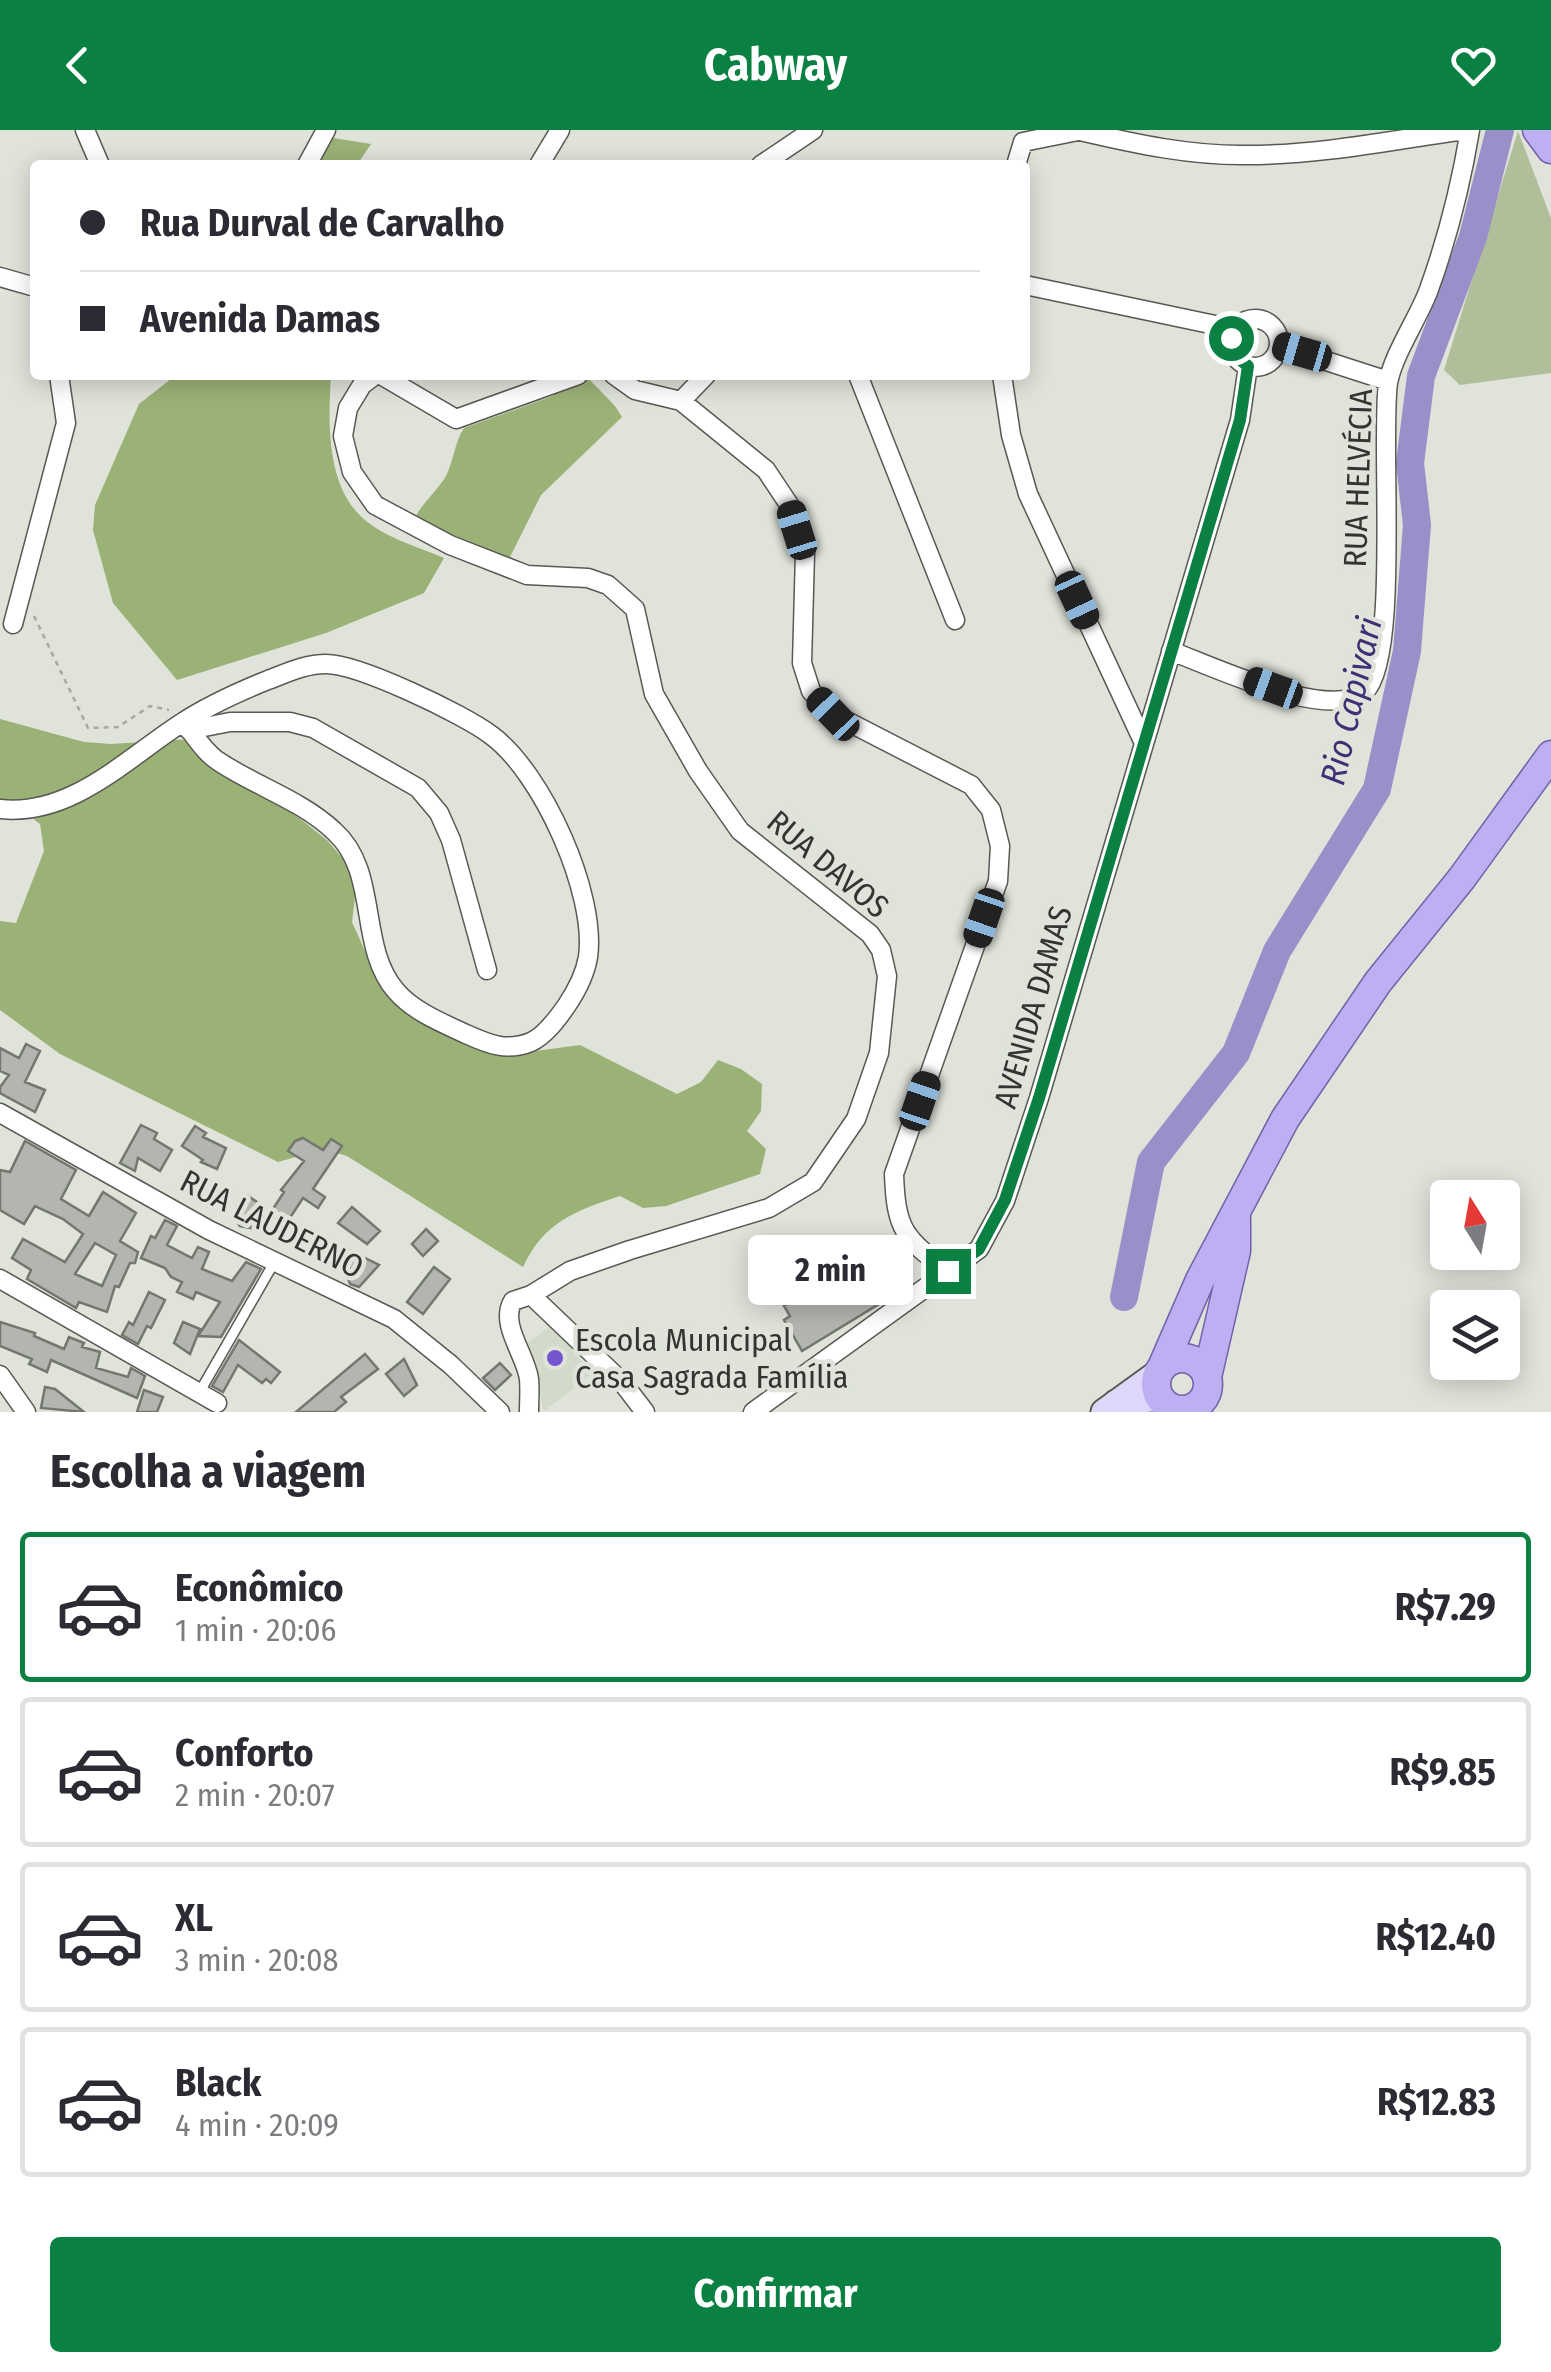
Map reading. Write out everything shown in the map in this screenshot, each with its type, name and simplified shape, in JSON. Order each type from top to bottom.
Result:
[{"type":"main road","points":[[1537,130],[1551,149]]},
{"type":"main road","points":[[1163,1391],[1200,1280],[1285,1120],[1368,997],[1462,878],[1551,754]]},
{"type":"main road","points":[[1163,1391],[1187,1410],[1204,1396],[1236,1251],[1236,1216]]},
{"type":"main road","points":[[1163,1391],[1171,1360],[1189,1359],[1203,1369],[1204,1396]]},
{"type":"street","points":[[85,130],[98,160]]},
{"type":"street","points":[[310,160],[326,130]]},
{"type":"street","points":[[542,160],[560,130]]},
{"type":"street","points":[[769,160],[814,130]]},
{"type":"street","points":[[1018,160],[1025,136],[1081,130]]},
{"type":"street","name":"RUA HELVÉCIA","points":[[1081,130],[1161,150],[1249,155],[1355,146],[1467,130],[1462,175],[1428,292],[1388,381],[1388,530],[1380,649],[1378,668],[1365,691],[1340,704],[1307,700],[1171,651]]},
{"type":"street","points":[[0,276],[30,285]]},
{"type":"street","points":[[1030,286],[1234,329]]},
{"type":"street","points":[[1259,318],[1275,328],[1280,346],[1268,364],[1248,366],[1234,355],[1230,346],[1234,329],[1241,322],[1259,318]]},
{"type":"street","points":[[1280,346],[1388,381]]},
{"type":"street","name":"AVENIDA DAMAS","points":[[752,1412],[979,1249],[1005,1200],[1039,1098],[1240,420],[1248,366]]},
{"type":"street","points":[[13,624],[66,423],[60,380]]},
{"type":"street","name":"RUA DAVOS","points":[[370,380],[362,385],[348,408],[343,436],[352,472],[375,505],[450,545],[526,575],[588,578],[608,585],[635,609],[654,694],[698,771],[740,831],[870,934],[881,950],[886,976],[880,1052],[856,1118],[813,1182],[769,1208],[600,1260],[570,1271],[522,1298]]},
{"type":"street","points":[[387,380],[456,419],[564,380]]},
{"type":"street","points":[[621,380],[635,390],[681,401],[766,470],[790,506],[804,553],[802,663],[811,692],[833,714],[971,784],[991,810],[1000,846],[998,881],[894,1174],[896,1214],[913,1245],[948,1271]]},
{"type":"street","points":[[681,401],[701,380]]},
{"type":"street","points":[[860,380],[955,620]]},
{"type":"street","points":[[1003,380],[1011,435],[1028,494],[1143,741]]},
{"type":"street","points":[[0,809],[43,807],[90,786],[189,722],[305,666],[328,664],[350,668],[417,696],[492,735],[533,780],[571,854],[587,917],[588,955],[581,984],[560,1015],[536,1040],[516,1048],[492,1046],[434,1020],[396,992],[380,965],[360,871],[337,833],[311,813],[214,759],[189,722]]},
{"type":"street","points":[[189,722],[290,722],[313,728],[418,788],[440,813],[451,840],[487,970]]},
{"type":"street","name":"RUA LAUDERNO","points":[[0,1113],[209,1230],[394,1319],[450,1364],[500,1412]]},
{"type":"street","points":[[0,1280],[217,1403]]},
{"type":"street","points":[[529,1412],[529,1376],[508,1319],[508,1308],[522,1298],[622,1382],[645,1412]]},
{"type":"street","points":[[0,1375],[26,1412]]},
{"type":"street","points":[[1110,1408],[1163,1391]]},
{"type":"lane","points":[[200,1393],[275,1262]]},
{"type":"path","points":[[33,600],[34,619],[88,728],[118,727],[150,706],[189,722]]},
{"type":"shaded area","name":"Escola Municipal Casa Sagrada Família","points":[[552,1325],[592,1374],[544,1411],[527,1343]]},
{"type":"green space","points":[[1518,131],[1551,218],[1551,373],[1460,385],[1444,370]]},
{"type":"green space","points":[[327,137],[371,144],[360,160],[316,160]]},
{"type":"green space","points":[[170,380],[331,380],[330,436],[338,478],[357,513],[373,526],[444,558],[424,593],[326,633],[177,680],[113,603],[93,530],[95,505],[139,404]]},
{"type":"green space","points":[[590,380],[622,417],[541,495],[510,557],[414,520],[447,474],[464,428]]},
{"type":"green space","points":[[0,719],[84,742],[190,739],[303,821],[343,859],[357,881],[352,922],[382,989],[414,1018],[498,1056],[580,1045],[677,1094],[701,1082],[718,1060],[741,1069],[762,1084],[761,1111],[747,1131],[766,1149],[760,1174],[666,1206],[643,1208],[620,1196],[589,1207],[551,1229],[523,1267],[347,1156],[324,1149],[278,1162],[60,1054],[0,1010],[0,921],[16,923],[44,851],[40,824],[14,804],[0,801]]},
{"type":"building","points":[[26,1044],[40,1051],[25,1082],[45,1090],[35,1112],[0,1093],[9,1075],[0,1071],[0,1048],[19,1058]]},
{"type":"building","points":[[141,1125],[157,1133],[154,1139],[172,1150],[160,1171],[138,1158],[135,1171],[120,1163]]},
{"type":"building","points":[[195,1126],[206,1133],[203,1137],[226,1148],[217,1169],[182,1146]]},
{"type":"building","points":[[303,1138],[323,1150],[331,1139],[342,1146],[313,1189],[325,1197],[318,1208],[303,1198],[284,1227],[269,1215],[284,1192],[281,1190],[304,1161],[288,1151]]},
{"type":"building","points":[[25,1141],[76,1170],[61,1199],[89,1216],[103,1192],[136,1213],[120,1241],[138,1252],[135,1263],[130,1263],[119,1287],[115,1286],[107,1312],[79,1302],[76,1308],[27,1279],[31,1270],[12,1258],[23,1239],[65,1262],[83,1234],[35,1206],[24,1224],[0,1210],[0,1170],[10,1172]],"holes":[[[95,1243],[116,1255],[102,1286],[75,1274]]]},
{"type":"building","points":[[248,1196],[265,1207],[251,1228],[240,1226],[234,1217]]},
{"type":"building","points":[[352,1207],[380,1231],[367,1244],[338,1223]]},
{"type":"building","points":[[165,1220],[177,1226],[167,1245],[192,1258],[198,1247],[209,1252],[202,1269],[232,1281],[246,1262],[261,1269],[221,1337],[198,1336],[220,1302],[196,1292],[193,1299],[177,1292],[182,1282],[171,1277],[165,1268],[141,1258],[151,1236],[155,1238]]},
{"type":"building","points":[[295,1223],[308,1229],[298,1248],[281,1237]]},
{"type":"building","points":[[426,1229],[438,1241],[423,1256],[412,1244]]},
{"type":"building","points":[[331,1241],[379,1265],[359,1287],[350,1284],[347,1275],[352,1270],[324,1251]]},
{"type":"building","points":[[868,1255],[892,1296],[802,1351],[784,1320],[790,1316],[784,1306]]},
{"type":"building","points":[[434,1267],[450,1279],[423,1314],[407,1302]]},
{"type":"building","points":[[149,1292],[165,1300],[138,1344],[122,1335],[129,1322],[133,1325]]},
{"type":"building","points":[[0,1322],[35,1333],[34,1336],[64,1349],[69,1337],[84,1343],[82,1347],[100,1352],[96,1368],[128,1377],[131,1368],[145,1376],[137,1398],[51,1360],[47,1372],[29,1364],[32,1359],[0,1346]]},
{"type":"building","points":[[183,1322],[200,1329],[190,1354],[174,1343]]},
{"type":"building","points":[[239,1340],[280,1372],[271,1383],[266,1379],[262,1383],[238,1365],[223,1392],[212,1386]]},
{"type":"building","points":[[365,1354],[378,1369],[341,1397],[346,1402],[334,1412],[296,1412]]},
{"type":"building","points":[[404,1359],[417,1385],[404,1396],[386,1374]]},
{"type":"building","points":[[500,1363],[511,1375],[495,1390],[483,1378]]},
{"type":"building","points":[[45,1387],[55,1389],[84,1412],[41,1408]]},
{"type":"building","points":[[144,1390],[163,1397],[157,1412],[137,1412]]},
{"type":"waterway","name":"Rio Capivari","points":[[1124,1297],[1151,1162],[1236,1053],[1277,951],[1377,789],[1407,651],[1417,525],[1410,463],[1421,376],[1473,237],[1500,130]]},
{"type":"place","name":"Escola Municipal Casa Sagrada Família","points":[[555,1358]]},
{"type":"route","points":[[948,1271],[979,1249],[1005,1200],[1039,1098],[1240,420],[1248,366],[1234,355],[1231,338]]}]
